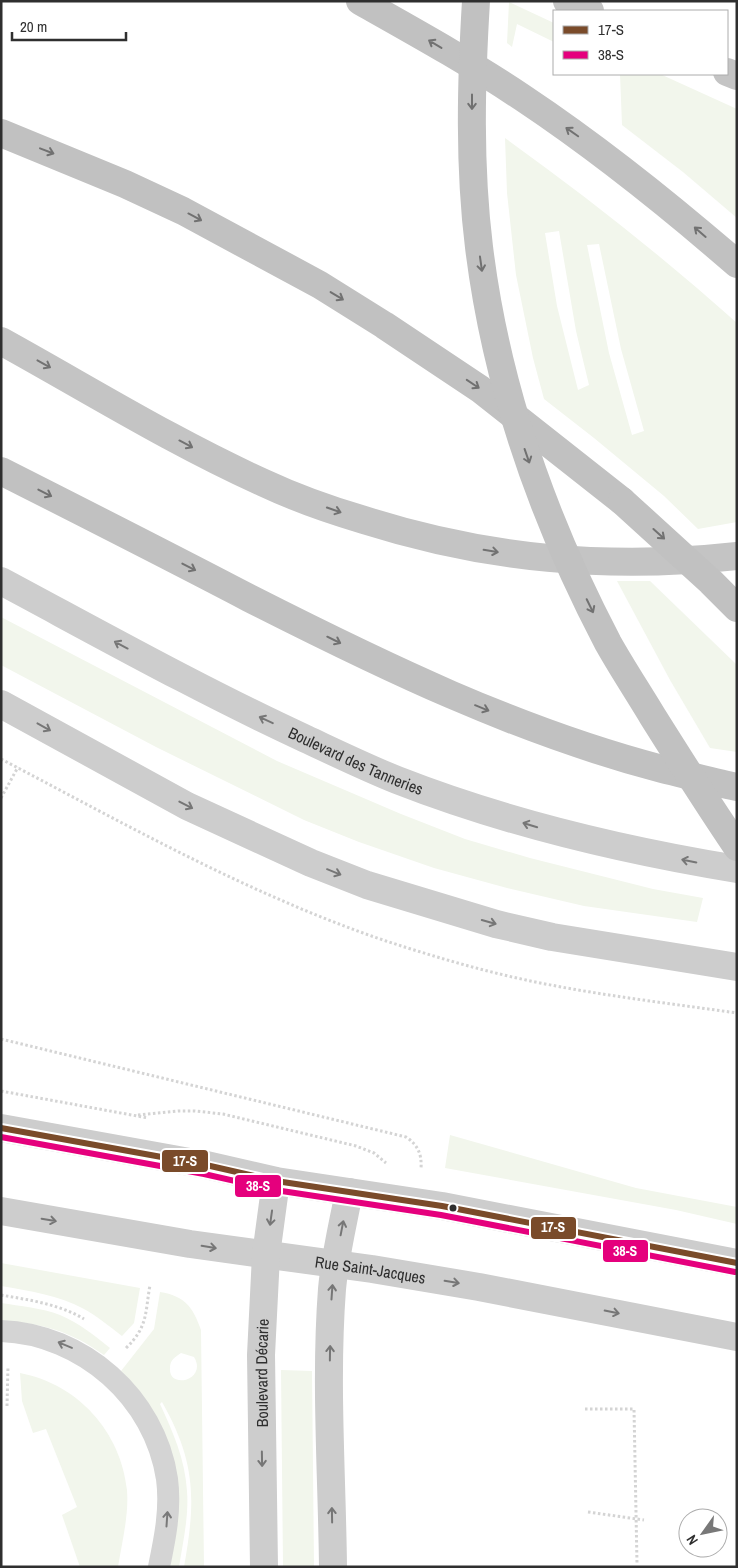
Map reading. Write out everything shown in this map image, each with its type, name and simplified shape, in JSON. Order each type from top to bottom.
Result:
[{"type":"highway","points":[[360,1],[457,57],[531,103],[630,176],[737,264]]},
{"type":"highway","points":[[476,1],[473,46],[472,141],[479,245],[495,342],[521,438],[556,532],[609,644],[669,742],[737,847]]},
{"type":"highway","points":[[567,1],[588,10]]},
{"type":"highway","points":[[1,133],[125,184],[183,211],[320,286],[384,325],[480,389],[622,501],[737,608]]},
{"type":"highway","points":[[1,340],[182,442],[264,483],[337,512],[386,527],[436,541],[487,551],[540,558],[632,562],[676,561],[737,556]]},
{"type":"highway","points":[[1,471],[294,621],[434,687],[570,742],[644,764],[737,787]]},
{"type":"main road","name":"Boulevard des Tanneries","points":[[1,581],[245,711],[396,780],[465,805],[540,828],[613,846],[737,869]]},
{"type":"main road","points":[[1,704],[187,806],[295,856],[367,885],[496,924],[552,937],[737,967]]},
{"type":"main road","points":[[1,1128],[276,1181],[442,1206],[737,1263]]},
{"type":"main road","name":"Boulevard Décarie","points":[[264,1567],[261,1355],[266,1255],[276,1181]]},
{"type":"main road","points":[[332,1567],[330,1351],[332,1290],[349,1192]]},
{"type":"main road","name":"Rue Saint-Jacques","points":[[1,1211],[190,1244],[335,1264],[489,1289],[737,1338]]},
{"type":"lane","points":[[1,1331],[45,1338],[78,1352],[109,1374],[141,1411],[158,1446],[166,1478],[167,1514],[159,1567]]},
{"type":"path","points":[[1,798],[18,767]]},
{"type":"path","points":[[1,1040],[406,1137],[420,1152],[422,1161],[420,1174]]},
{"type":"path","points":[[1,1091],[138,1115],[195,1110],[223,1114],[356,1146],[374,1153],[389,1165]]},
{"type":"path","points":[[125,1348],[141,1332],[150,1285]]},
{"type":"path","points":[[8,1366],[8,1406]]},
{"type":"path","points":[[585,1409],[634,1409],[637,1564]]},
{"type":"path","points":[[588,1512],[644,1520]]},
{"type":"shaded area","points":[[509,2],[553,23],[553,42],[517,24],[512,47],[507,43]]},
{"type":"shaded area","points":[[620,75],[662,75],[737,109],[737,218],[683,172],[622,125]]},
{"type":"shaded area","points":[[505,138],[624,228],[737,323],[737,522],[698,529],[664,496],[544,399],[533,358],[516,275],[507,193]],"holes":[[[559,231],[576,331],[589,385],[578,390],[557,306],[545,233]],[[599,244],[621,349],[644,431],[632,435],[609,353],[587,245]]]},
{"type":"shaded area","points":[[617,581],[650,581],[737,665],[737,752],[710,748],[670,680]]},
{"type":"shaded area","points":[[1,617],[277,761],[401,814],[465,839],[530,858],[653,889],[703,898],[697,922],[584,906],[507,888],[434,868],[359,842],[304,820],[156,747],[1,665]]},
{"type":"shaded area","points":[[450,1135],[636,1188],[737,1207],[737,1224],[676,1210],[445,1168]]},
{"type":"shaded area","points":[[1,1263],[140,1288],[134,1323],[122,1336],[94,1315],[74,1304],[44,1294],[1,1286]]},
{"type":"shaded area","points":[[160,1292],[176,1296],[187,1304],[195,1315],[201,1330],[204,1567],[184,1567],[190,1521],[190,1482],[181,1444],[162,1402],[160,1404],[174,1435],[181,1457],[187,1491],[184,1539],[179,1567],[170,1567],[178,1520],[135,1386],[121,1371],[154,1329]],"holes":[[[181,1353],[194,1357],[197,1365],[196,1372],[192,1376],[180,1380],[175,1379],[171,1375],[170,1368],[173,1359]]]},
{"type":"shaded area","points":[[1,1303],[60,1315],[80,1326],[110,1348],[104,1355],[67,1334],[43,1326],[1,1321]]},
{"type":"shaded area","points":[[281,1370],[312,1371],[314,1567],[283,1567]]},
{"type":"shaded area","points":[[20,1373],[41,1379],[60,1388],[78,1400],[106,1430],[116,1449],[123,1469],[127,1490],[125,1528],[118,1567],[80,1567],[62,1515],[77,1507],[46,1429],[33,1433],[22,1401]]},
{"type":"transit line","name":"17-S","points":[[1,1128],[206,1165],[276,1181],[442,1206],[737,1263]]},
{"type":"transit line","name":"38-S","points":[[1,1137],[204,1174],[275,1190],[441,1215],[735,1272]]}]
